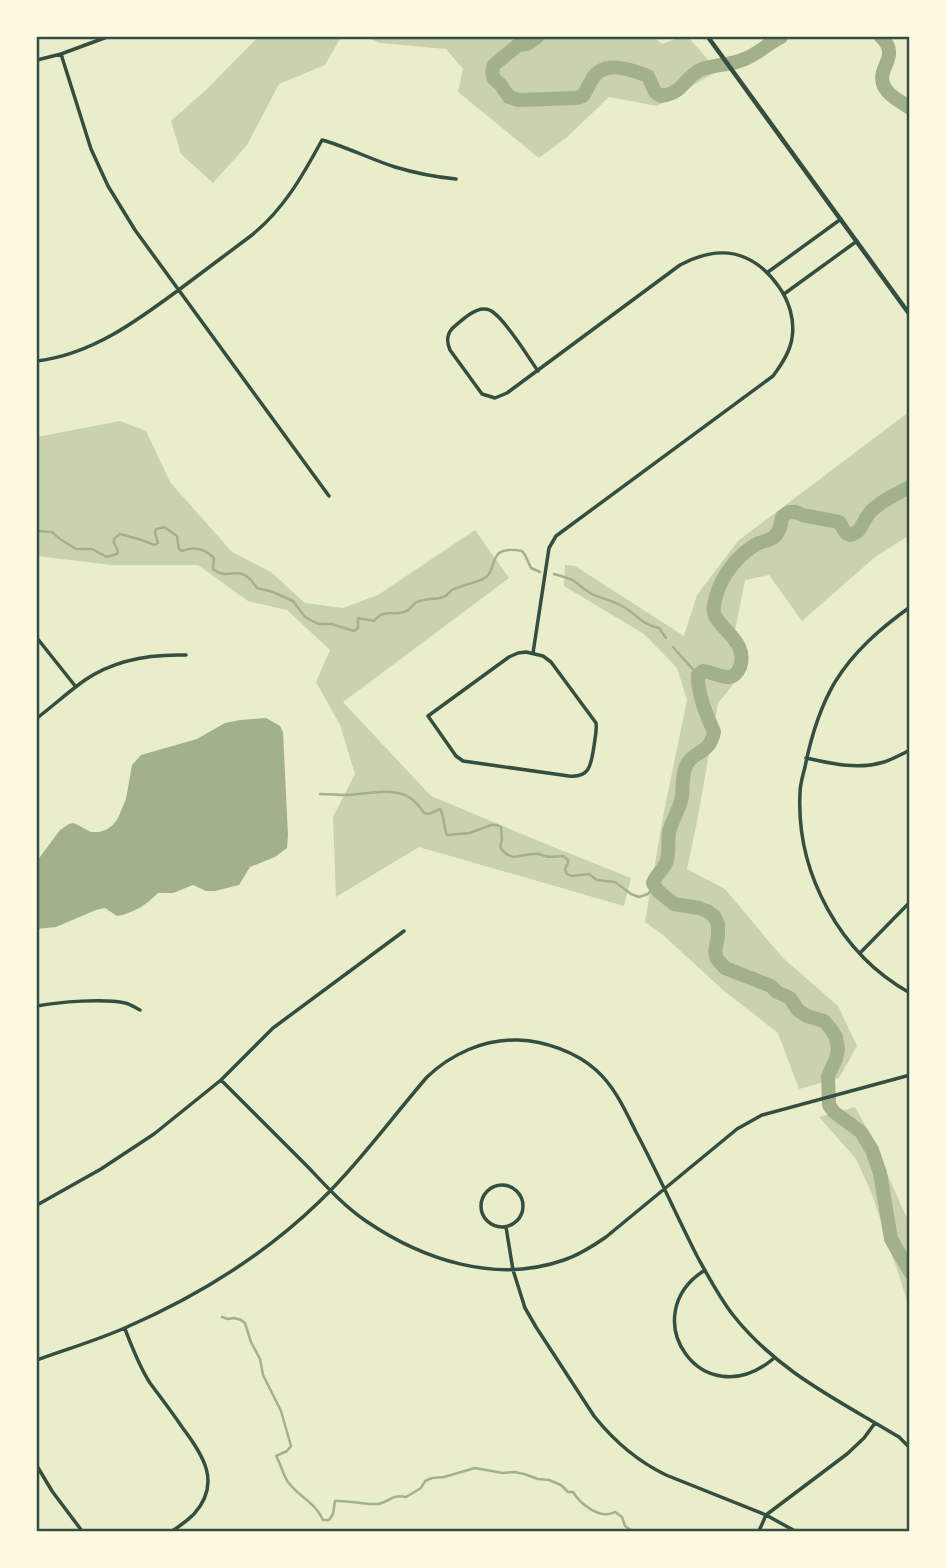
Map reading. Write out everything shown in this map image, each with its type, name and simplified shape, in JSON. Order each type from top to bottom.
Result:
[{"type":"street","points":[[37,60],[107,37]]},
{"type":"street","points":[[708,37],[910,315]]},
{"type":"street","points":[[61,54],[81,122],[99,168],[124,213],[329,496]]},
{"type":"street","points":[[37,361],[101,341],[145,314],[264,225],[297,184],[322,140],[408,171],[456,179]]},
{"type":"street","points":[[768,272],[841,219]]},
{"type":"street","points":[[784,295],[857,241]]},
{"type":"street","points":[[533,653],[550,544],[556,536],[773,376],[789,350],[793,325],[790,309],[768,272],[746,257],[722,253],[696,257],[680,265],[538,371],[495,398],[482,394],[450,350],[447,344],[449,332],[480,309],[491,310],[538,371]]},
{"type":"street","points":[[910,607],[866,643],[841,674],[815,724],[800,791],[803,843],[819,892],[844,934],[860,953],[882,974],[910,993]]},
{"type":"street","points":[[37,638],[76,687]]},
{"type":"street","points":[[519,653],[533,653],[545,657],[553,664],[596,723],[590,765],[580,776],[556,775],[461,760],[428,716],[509,657],[519,653]]},
{"type":"street","points":[[37,718],[76,687],[114,665],[167,654],[186,654]]},
{"type":"street","points":[[806,758],[848,766],[866,766],[886,762],[910,750]]},
{"type":"street","points":[[860,953],[910,902]]},
{"type":"street","points":[[37,1205],[101,1169],[175,1118],[221,1080],[273,1028],[404,930]]},
{"type":"street","points":[[37,1006],[63,1002],[117,1002],[128,1003],[140,1010]]},
{"type":"street","points":[[37,1360],[124,1328],[182,1301],[242,1265],[292,1226],[331,1190],[438,1067],[476,1047],[492,1042],[516,1040],[568,1052],[596,1069],[615,1092],[705,1270],[731,1312],[750,1335],[799,1377],[899,1437],[910,1448]]},
{"type":"street","points":[[221,1080],[331,1190],[365,1220],[436,1258],[472,1266],[513,1270],[542,1266],[574,1255],[606,1237],[737,1129],[762,1115],[910,1075]]},
{"type":"street","points":[[499,1185],[513,1187],[522,1196],[524,1203],[522,1216],[517,1222],[506,1227],[498,1227],[485,1220],[482,1213],[482,1198],[492,1187],[499,1185]]},
{"type":"street","points":[[506,1227],[513,1270],[522,1300],[536,1327],[594,1416],[616,1441],[634,1456],[666,1475],[766,1515],[795,1531]]},
{"type":"street","points":[[705,1270],[690,1281],[678,1299],[676,1308],[675,1329],[688,1358],[704,1371],[722,1377],[740,1376],[756,1371],[774,1358]]},
{"type":"street","points":[[124,1328],[146,1377],[200,1452],[207,1471],[206,1492],[201,1504],[193,1515],[172,1531]]},
{"type":"street","points":[[759,1531],[766,1515],[847,1454],[875,1423]]},
{"type":"street","points":[[37,1466],[82,1531]]},
{"type":"shaded area","points":[[258,37],[341,37],[325,65],[279,84],[247,145],[213,183],[181,154],[171,121]]},
{"type":"shaded area","points":[[366,37],[654,37],[662,44],[688,37],[718,71],[657,106],[609,97],[566,138],[539,158],[458,92],[463,69],[446,49],[380,43]]},
{"type":"shaded area","points":[[910,411],[910,535],[875,557],[802,621],[769,575],[745,580],[735,631],[746,669],[718,703],[687,869],[725,889],[782,957],[838,1006],[857,1046],[839,1078],[799,1089],[778,1033],[723,990],[645,922],[687,700],[677,668],[644,634],[564,586],[565,565],[575,566],[684,636],[697,595],[738,541]]},
{"type":"shaded area","points":[[120,421],[146,431],[170,482],[232,552],[271,572],[305,603],[343,608],[378,595],[475,530],[509,578],[343,702],[431,796],[631,878],[624,906],[419,847],[336,897],[333,817],[355,774],[340,725],[316,682],[330,650],[287,610],[248,601],[198,565],[112,565],[37,556],[37,437]]},
{"type":"shaded area","points":[[266,718],[280,726],[283,732],[287,848],[275,857],[250,867],[239,885],[206,891],[193,885],[173,893],[158,893],[139,908],[123,915],[117,916],[105,908],[56,927],[37,929],[37,861],[60,830],[69,824],[74,823],[91,832],[106,830],[113,825],[126,799],[132,765],[141,755],[197,739],[225,723]]},
{"type":"shaded area","points":[[855,1107],[910,1225],[910,1305],[872,1194],[856,1159],[819,1117]]},
{"type":"waterway","points":[[537,37],[527,44],[518,45],[494,65],[494,79],[509,97],[519,100],[577,98],[583,96],[596,74],[609,68],[648,76],[655,92],[661,96],[674,92],[698,71],[747,58],[781,37]]},
{"type":"waterway","points":[[881,37],[889,52],[882,77],[883,84],[890,94],[910,108]]},
{"type":"waterway","points":[[910,487],[876,507],[859,530],[850,535],[839,522],[789,512],[782,517],[774,537],[747,550],[728,571],[719,588],[713,611],[738,645],[742,659],[736,674],[731,677],[703,671],[698,675],[701,697],[714,732],[708,746],[691,758],[685,769],[681,801],[669,832],[667,860],[653,883],[658,891],[674,904],[699,908],[714,916],[718,924],[715,952],[725,968],[771,986],[790,998],[798,1010],[807,1016],[824,1021],[836,1037],[836,1059],[828,1076],[829,1105],[834,1112],[861,1132],[872,1150],[880,1173],[891,1239],[910,1272]]},
{"type":"waterway","points":[[37,531],[52,532],[76,549],[92,549],[107,557],[117,554],[114,539],[120,534],[154,545],[158,543],[156,529],[164,527],[177,536],[179,549],[182,551],[195,549],[211,555],[214,558],[213,569],[219,573],[245,575],[257,588],[293,601],[305,617],[318,624],[331,624],[354,631],[358,628],[358,618],[374,621],[385,613],[406,611],[417,602],[446,596],[456,588],[483,579],[502,551],[522,551],[531,568],[540,572]]},
{"type":"waterway","points":[[554,574],[572,580],[592,594],[622,606],[644,622],[659,628],[666,638]]},
{"type":"waterway","points":[[673,647],[698,675]]},
{"type":"waterway","points":[[320,794],[395,792],[409,797],[424,813],[429,814],[440,809],[447,835],[470,833],[497,825],[501,827],[500,847],[509,856],[563,856],[568,860],[565,869],[567,874],[589,874],[597,880],[615,882],[639,897],[648,894],[654,886]]},
{"type":"waterway","points":[[222,1317],[245,1323],[260,1359],[263,1375],[281,1411],[291,1446],[276,1456],[288,1482],[316,1509],[323,1520],[329,1520],[333,1514],[335,1501],[378,1504],[394,1497],[406,1497],[432,1478],[475,1468],[503,1473],[514,1472],[549,1480],[561,1485],[568,1492],[573,1492],[581,1502],[598,1513],[615,1512],[632,1531]]}]
